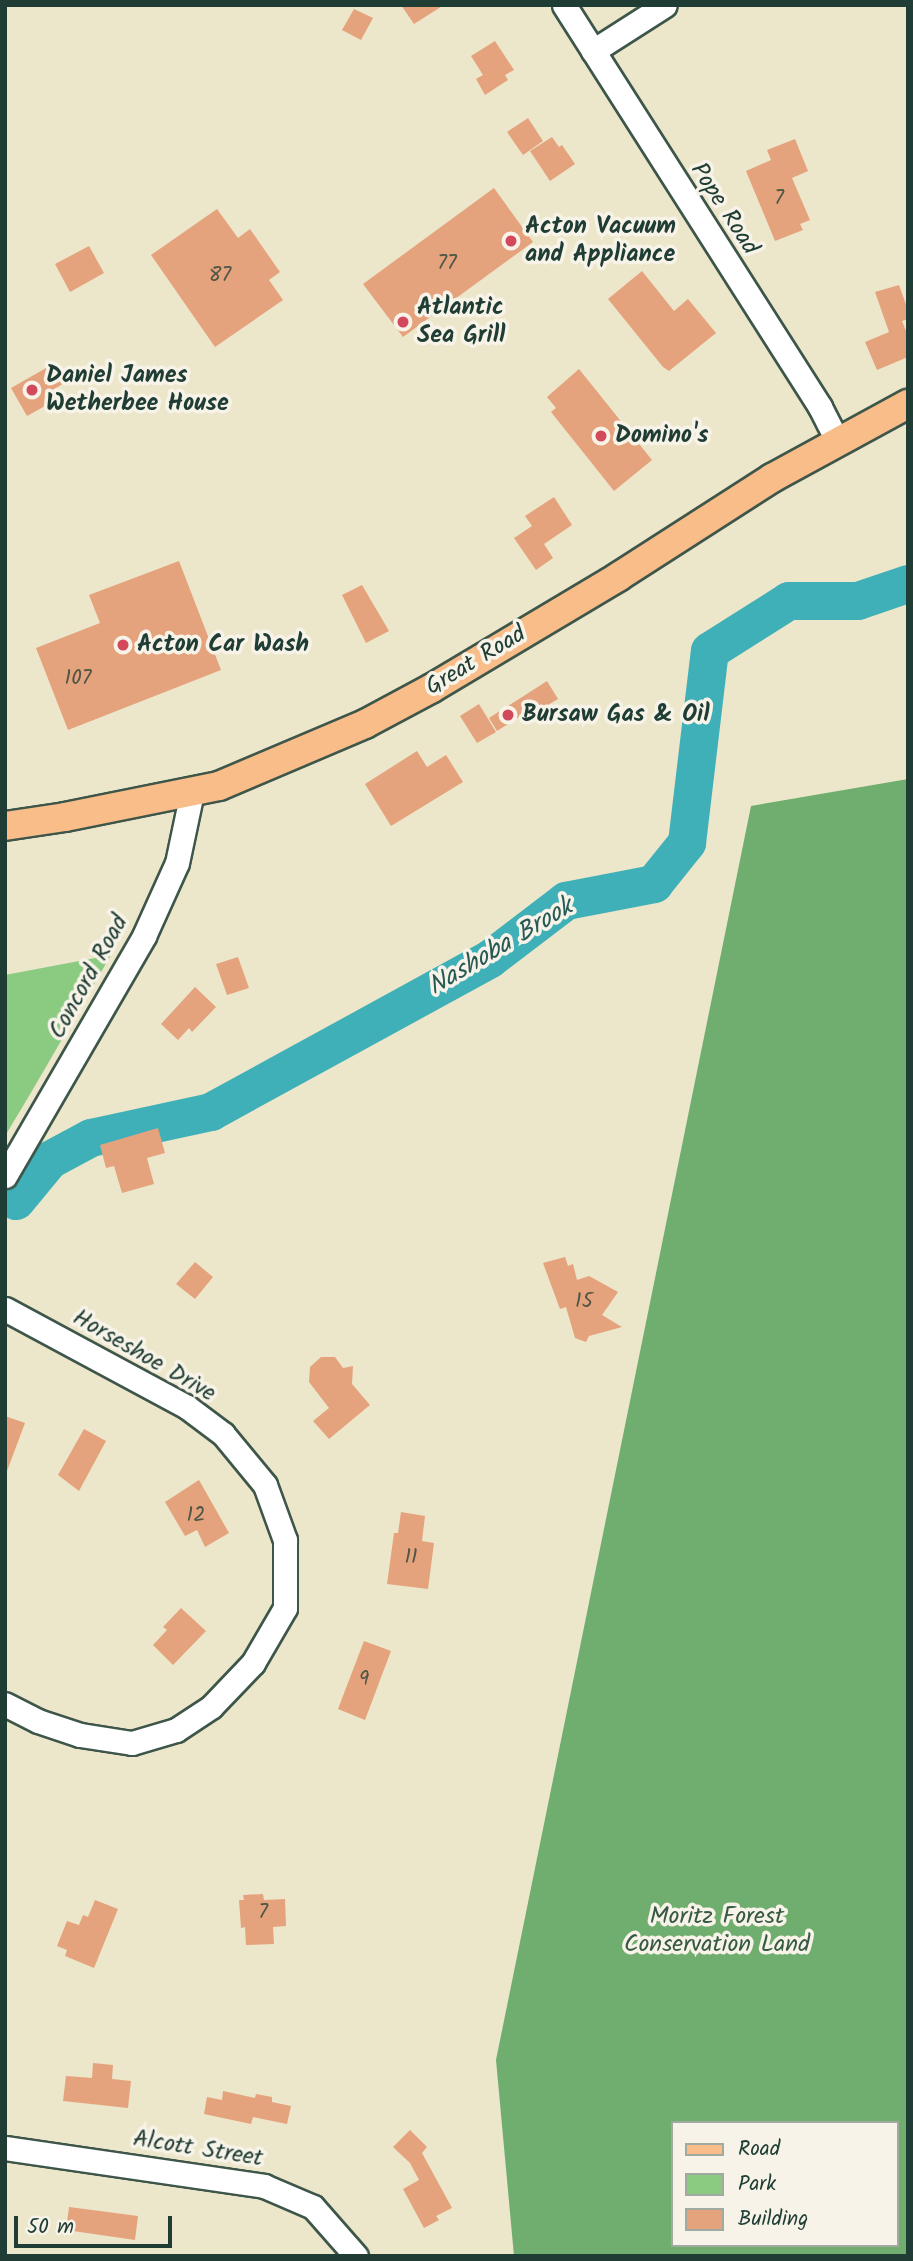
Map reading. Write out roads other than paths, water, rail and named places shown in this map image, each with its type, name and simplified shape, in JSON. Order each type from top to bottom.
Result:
[{"type":"main road","name":"Great Road","points":[[5,826],[219,786],[342,734],[432,688],[618,577],[772,478],[908,404]]},
{"type":"street","name":"Pope Road","points":[[564,5],[820,407],[838,442]]},
{"type":"street","points":[[593,51],[665,5]]},
{"type":"street","name":"Concord Road","points":[[5,1176],[144,936],[177,863],[192,792]]},
{"type":"street","name":"Horseshoe Drive","points":[[5,1309],[187,1407],[223,1434],[265,1485],[285,1540],[285,1608],[253,1662],[211,1707],[176,1730],[132,1743],[111,1740],[80,1735],[38,1721],[5,1704]]},
{"type":"street","name":"Alcott Street","points":[[5,2148],[264,2186],[313,2207],[356,2256]]},
{"type":"waterway","name":"Nashoba Brook","points":[[16,1201],[50,1160],[91,1138],[211,1112],[490,959],[566,901],[654,884],[687,843],[710,651],[789,601],[858,601],[908,584]]},
{"type":"place","name":"Acton Vacuum and Appliance","points":[[511,241]]},
{"type":"place","name":"Atlantic Sea Grill","points":[[403,322]]},
{"type":"place","name":"Daniel James Wetherbee House","points":[[32,390]]},
{"type":"place","name":"Domino's","points":[[601,436]]},
{"type":"place","name":"Acton Car Wash","points":[[123,645]]},
{"type":"place","name":"Bursaw Gas & Oil","points":[[508,715]]},
{"type":"park label","name":"Moritz Forest Conservation Land","points":[[717,1931]]}]
